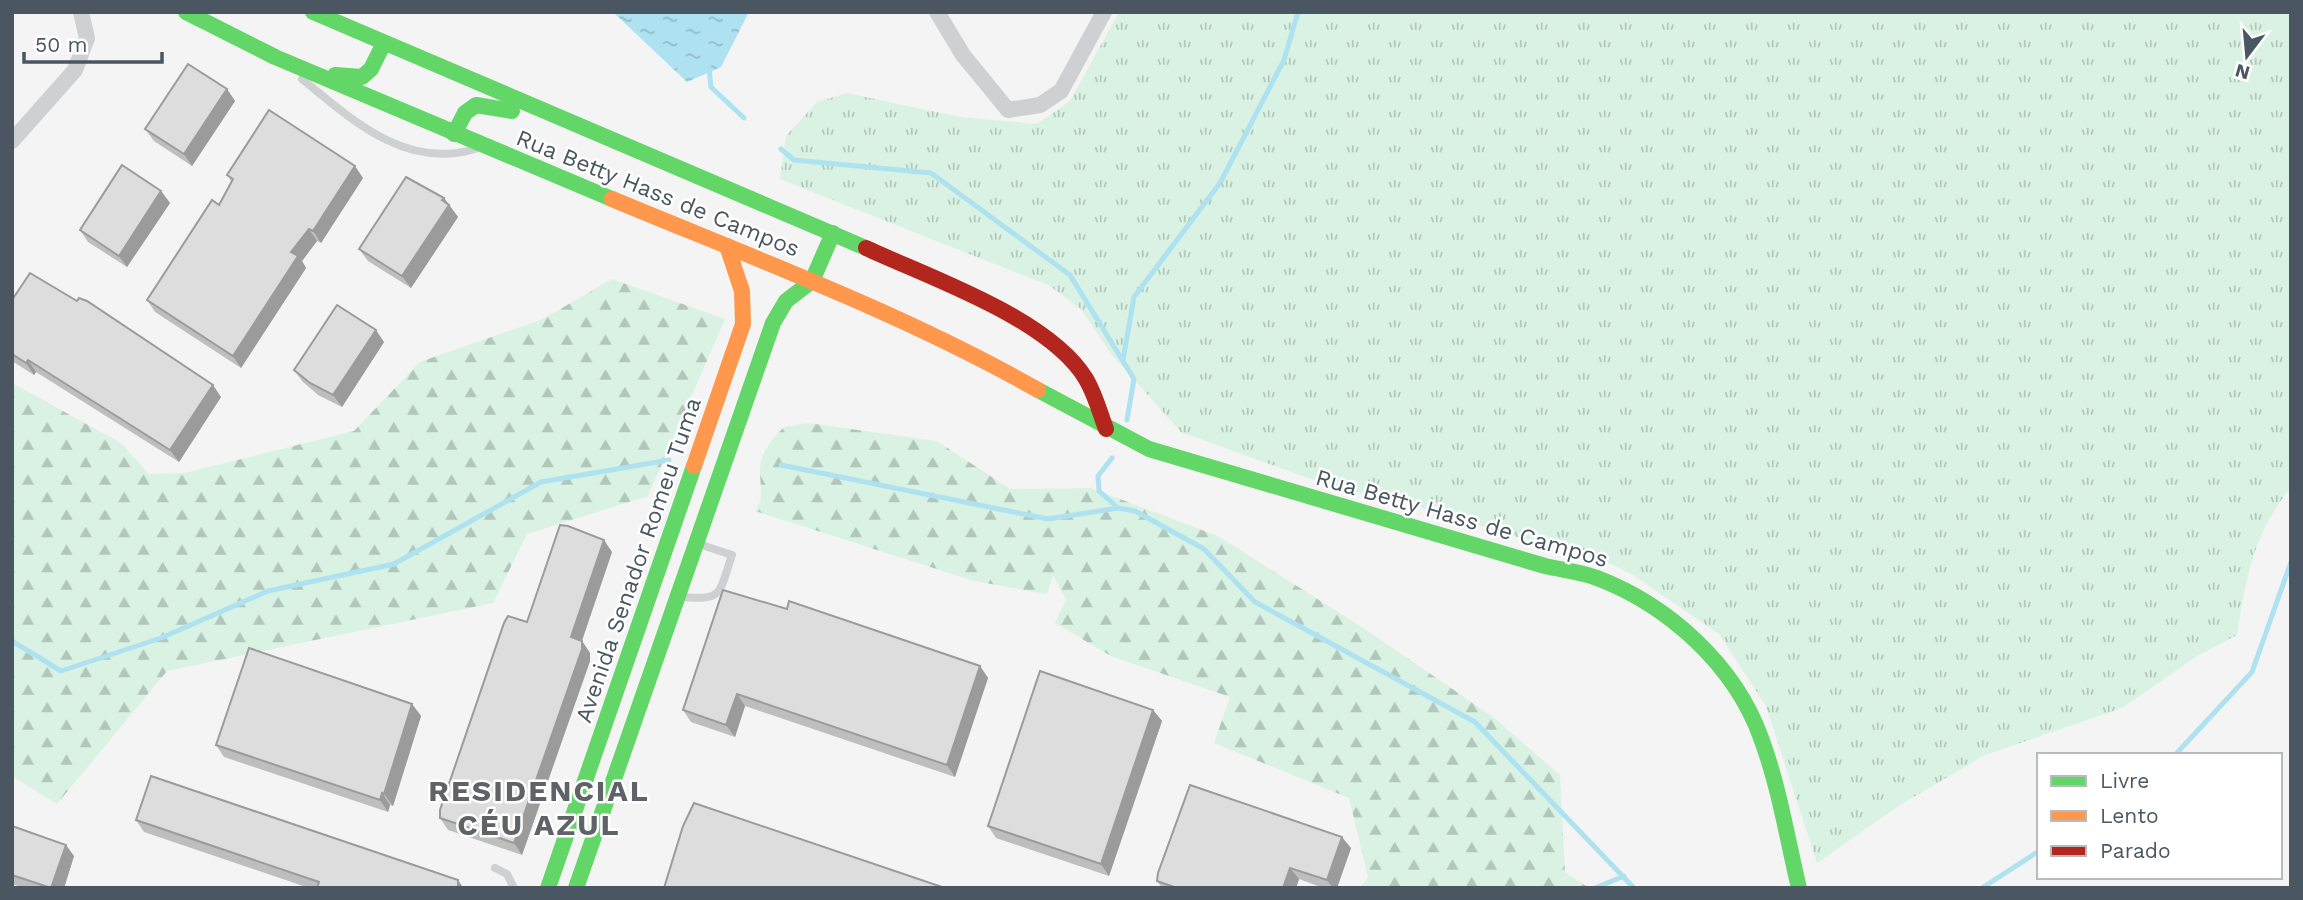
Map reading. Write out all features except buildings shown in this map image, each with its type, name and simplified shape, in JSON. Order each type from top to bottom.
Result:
[{"type":"street","points":[[12,141],[75,70],[87,38],[81,12]]},
{"type":"street","name":"Rua Betty Hass de Campos","points":[[186,12],[275,57],[454,134],[812,281],[979,357],[1106,429],[1149,449],[1545,566],[1596,578],[1640,599],[1683,629],[1734,686],[1760,735],[1799,888]]},
{"type":"street","name":"Rua Betty Hass de Campos","points":[[313,12],[833,233],[1024,321],[1059,346],[1086,379],[1106,429]]},
{"type":"street","points":[[937,12],[963,55],[1008,110],[1040,105],[1061,91],[1104,12]]},
{"type":"street","points":[[275,57],[356,81],[369,71],[384,43]]},
{"type":"street","points":[[454,134],[463,113],[471,105],[482,103],[603,137]]},
{"type":"street","points":[[576,888],[773,323],[786,302],[812,281],[833,233]]},
{"type":"street","name":"Avenida Senador Romeu Tuma","points":[[548,888],[743,324],[745,296],[742,281],[727,246]]},
{"type":"lane","points":[[275,57],[339,109],[378,135],[411,152],[440,156],[484,146]]},
{"type":"lane","points":[[677,597],[707,599],[716,595],[732,555],[696,543]]},
{"type":"lane","points":[[495,868],[507,874],[514,888]]},
{"type":"green space","points":[[1119,12],[2291,12],[2291,487],[2268,522],[2253,557],[2237,635],[2197,656],[2122,708],[1985,755],[1900,805],[1817,863],[1766,706],[1719,634],[1633,575],[1599,558],[1513,536],[1400,501],[1333,487],[1181,432],[1111,354],[1081,309],[1050,286],[780,179],[786,136],[817,102],[847,93],[960,117],[1037,124],[1070,101]]},
{"type":"green space","points":[[612,279],[725,319],[648,496],[527,534],[493,603],[167,671],[57,804],[12,776],[12,383],[121,443],[149,474],[185,473],[354,431],[420,362],[543,319]]},
{"type":"green space","points":[[808,423],[937,441],[1010,489],[1091,488],[1218,536],[1365,629],[1493,717],[1560,775],[1565,872],[1589,888],[1360,888],[1368,877],[1349,798],[1214,743],[1230,697],[1111,656],[1055,623],[1066,600],[1053,575],[1047,594],[974,581],[755,511],[761,497],[760,466],[767,448],[784,427]]},
{"type":"water","points":[[613,12],[749,12],[721,67],[687,82]]},
{"type":"waterway","points":[[1123,360],[1134,297],[1220,183],[1284,60],[1298,12]]},
{"type":"waterway","points":[[709,68],[711,87],[744,118]]},
{"type":"waterway","points":[[781,149],[794,160],[931,173],[1070,275],[1134,379],[1127,420]]},
{"type":"waterway","points":[[1112,458],[1098,476],[1099,491],[1118,508],[1135,511],[1204,549],[1255,602],[1475,722],[1634,888]]},
{"type":"waterway","points":[[12,641],[61,671],[161,638],[268,591],[394,564],[541,482],[669,460]]},
{"type":"waterway","points":[[781,465],[1048,519],[1118,508]]},
{"type":"waterway","points":[[2177,753],[2252,672],[2291,562]]},
{"type":"waterway","points":[[1982,888],[2037,852]]},
{"type":"waterway","points":[[1595,888],[1624,876]]},
{"type":"traffic: fast","points":[[186,12],[275,57],[612,199]]},
{"type":"traffic: fast","points":[[313,12],[866,248]]},
{"type":"traffic: fast","points":[[335,75],[362,77],[371,69],[384,43]]},
{"type":"traffic: fast","points":[[454,134],[465,113],[476,105],[512,111]]},
{"type":"traffic: fast","points":[[576,888],[773,323],[786,301],[812,281],[833,233]]},
{"type":"traffic: fast","points":[[1038,390],[1149,449],[1545,566],[1591,576],[1649,604],[1673,621],[1716,662],[1749,711],[1773,775],[1799,888]]},
{"type":"traffic: fast","points":[[548,888],[694,466]]},
{"type":"traffic: slow","points":[[612,199],[881,312],[987,362],[1038,390]]},
{"type":"traffic: slow","points":[[694,466],[743,324],[742,291],[727,246]]},
{"type":"traffic: jam","points":[[866,248],[986,302],[1045,337],[1069,357],[1086,379],[1106,429]]},
{"type":"district","name":"RESIDENCIAL CÉU AZUL","points":[[539,808]]}]
